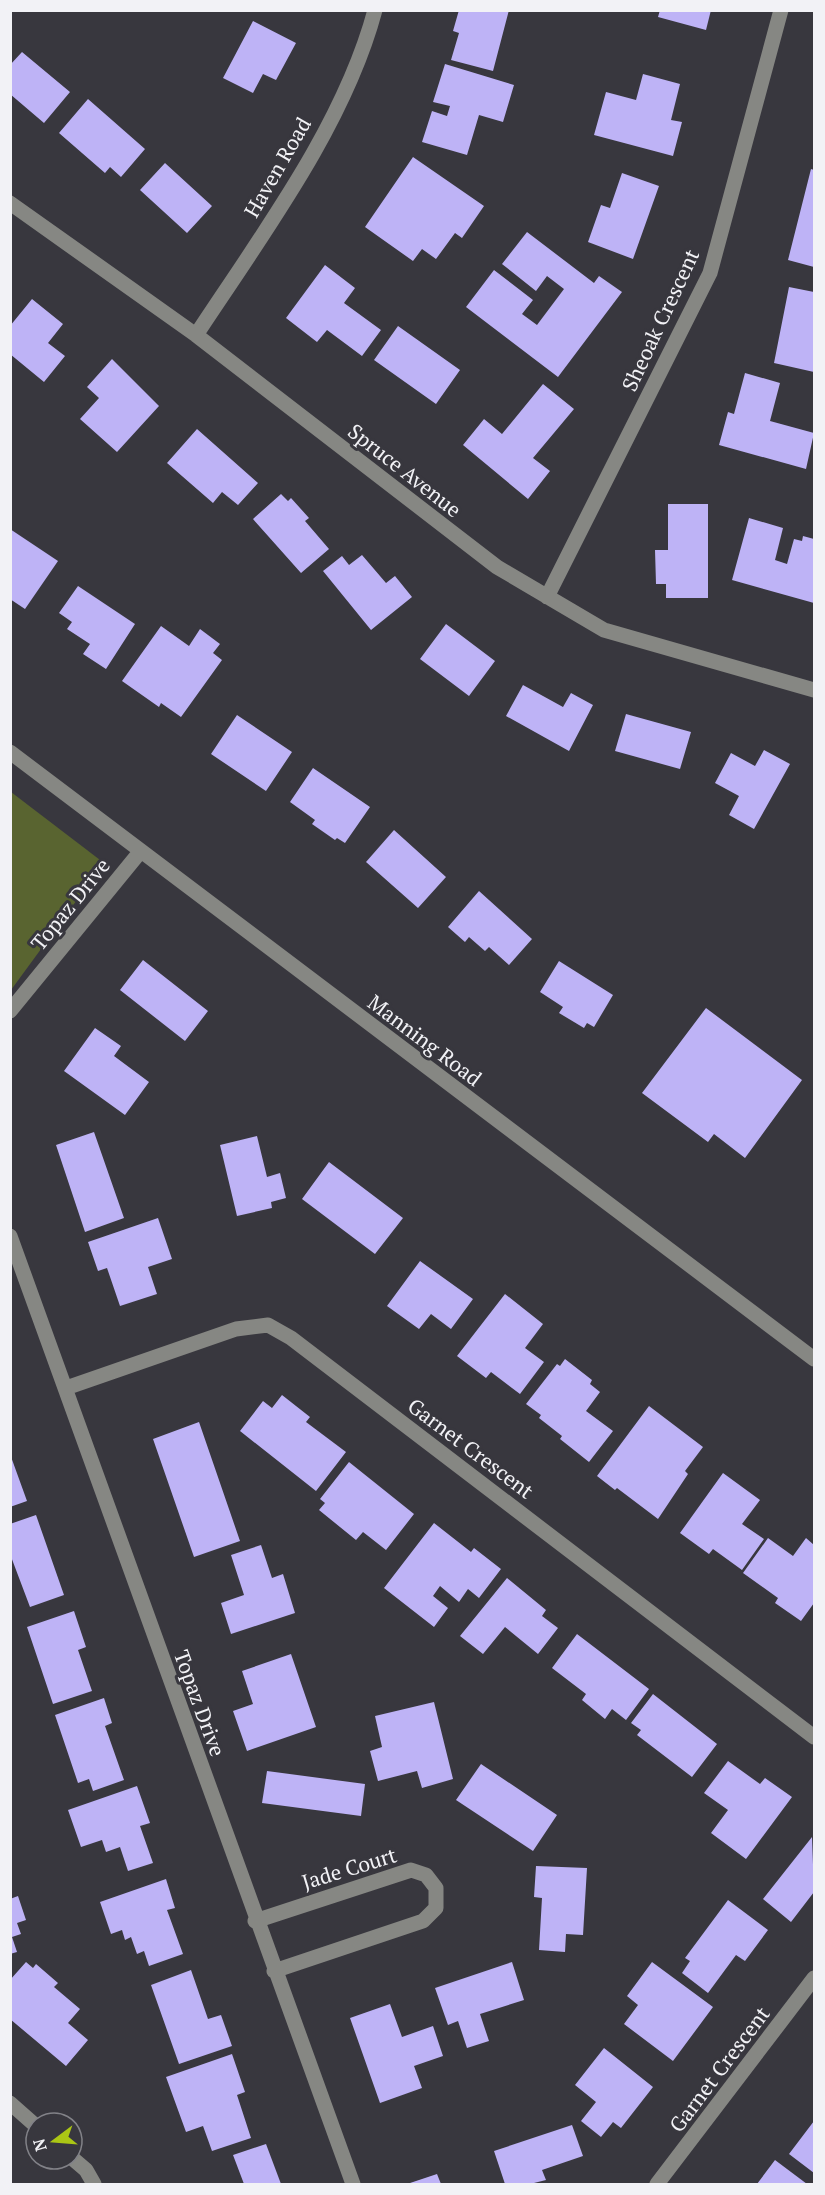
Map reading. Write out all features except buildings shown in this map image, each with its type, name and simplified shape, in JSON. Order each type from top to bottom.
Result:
[{"type":"street","name":"Haven Road","points":[[196,335],[306,168],[366,44],[375,10]]},
{"type":"street","name":"Sheoak Crescent","points":[[547,597],[710,273],[781,10]]},
{"type":"street","name":"Spruce Avenue","points":[[10,202],[196,335],[497,567],[604,630],[814,690]]},
{"type":"street","name":"Manning Road","points":[[10,752],[814,1359]]},
{"type":"street","name":"Topaz Drive","points":[[10,1011],[140,852]]},
{"type":"street","name":"Topaz Drive","points":[[10,1236],[255,1921],[353,2184]]},
{"type":"street","name":"Garnet Crescent","points":[[66,1388],[236,1329],[268,1325],[301,1345],[814,1737]]},
{"type":"street","name":"Jade Court","points":[[255,1921],[411,1870],[426,1875],[436,1888],[436,1908],[423,1921],[274,1971]]},
{"type":"street","name":"Garnet Crescent","points":[[657,2184],[814,1978]]},
{"type":"street","points":[[11,2105],[24,2116]]},
{"type":"street","points":[[84,2168],[94,2184]]},
{"type":"green space","points":[[11,792],[104,863],[11,990]]}]
